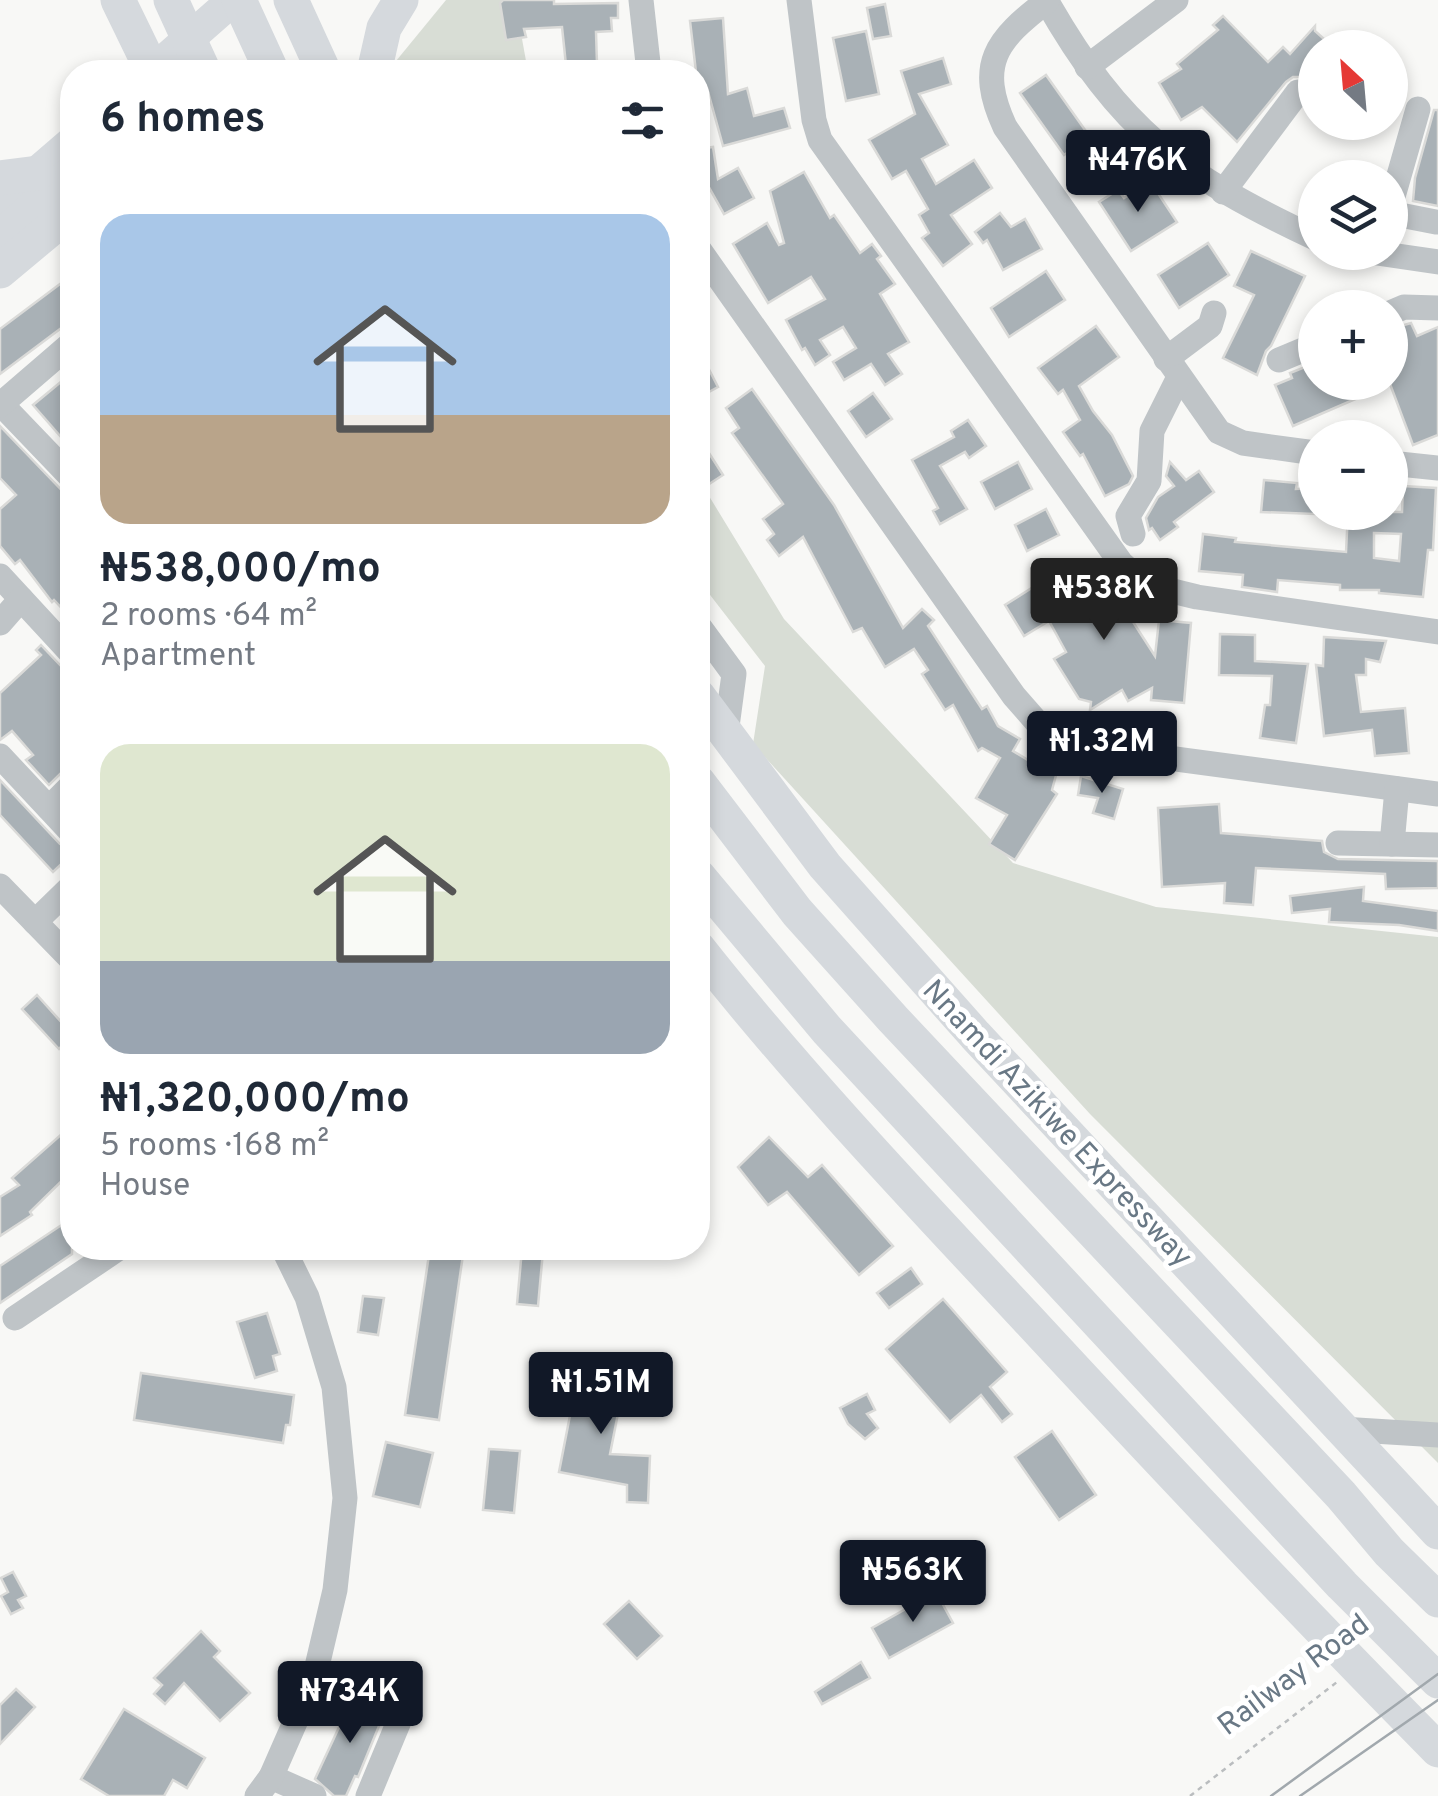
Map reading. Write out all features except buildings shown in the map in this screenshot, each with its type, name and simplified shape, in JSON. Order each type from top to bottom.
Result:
[{"type":"highway","points":[[90,0],[126,16],[146,60]]},
{"type":"highway","points":[[171,0],[198,60]]},
{"type":"highway","points":[[236,0],[266,60]]},
{"type":"highway","points":[[292,0],[319,60]]},
{"type":"highway","points":[[377,60],[384,28],[400,0]]},
{"type":"highway","points":[[0,178],[55,172]]},
{"type":"highway","points":[[0,271],[60,223]]},
{"type":"highway","points":[[712,727],[797,912]]},
{"type":"highway","name":"Nnamdi Azikiwe Expressway","points":[[712,727],[837,880],[975,1035],[1436,1530]]},
{"type":"highway","name":"Nnamdi Azikiwe Expressway","points":[[710,798],[797,912],[893,1020],[1438,1600]]},
{"type":"highway","points":[[710,890],[827,1030],[1342,1585],[1438,1681]]},
{"type":"highway","points":[[710,955],[827,1030]]},
{"type":"highway","points":[[710,963],[752,1018],[857,1136],[1308,1618],[1438,1750]]},
{"type":"main road","points":[[166,60],[236,0]]},
{"type":"main road","points":[[196,60],[264,0]]},
{"type":"main road","points":[[0,204],[55,172]]},
{"type":"main road","points":[[0,236],[55,172]]},
{"type":"street","points":[[641,0],[648,60]]},
{"type":"street","points":[[799,0],[820,140],[1121,563],[1156,587],[1196,597],[1438,632]]},
{"type":"street","points":[[1298,229],[1177,163],[1135,126],[1087,68],[1046,0],[1016,24],[997,49],[991,72],[992,99],[1005,127],[1208,420],[1229,438],[1243,443],[1298,451]]},
{"type":"street","points":[[1087,68],[1176,0]]},
{"type":"street","points":[[1224,192],[1298,92]]},
{"type":"street","points":[[1404,160],[1418,109]]},
{"type":"street","points":[[1408,215],[1436,222]]},
{"type":"street","points":[[1408,258],[1438,262]]},
{"type":"street","points":[[710,265],[1003,680],[1042,728],[1078,746],[1438,794]]},
{"type":"street","points":[[1408,307],[1438,308]]},
{"type":"street","points":[[1132,534],[1128,516],[1149,481],[1152,431],[1172,368],[1210,326],[1214,313]]},
{"type":"street","points":[[1279,360],[1298,352]]},
{"type":"street","points":[[60,354],[1,405],[60,466]]},
{"type":"street","points":[[1408,465],[1438,468]]},
{"type":"street","points":[[0,576],[60,641]]},
{"type":"street","points":[[0,623],[21,599]]},
{"type":"street","points":[[710,641],[734,674],[712,727]]},
{"type":"street","points":[[0,756],[60,820]]},
{"type":"street","points":[[1392,844],[1397,789]]},
{"type":"street","points":[[48,808],[60,797]]},
{"type":"street","points":[[1338,843],[1438,845]]},
{"type":"street","points":[[4,897],[60,947]]},
{"type":"street","points":[[36,922],[60,898]]},
{"type":"street","points":[[15,1318],[101,1260]]},
{"type":"street","points":[[290,1260],[308,1298],[334,1387],[345,1498],[335,1590],[314,1679],[264,1786],[314,1796]]},
{"type":"street","points":[[1341,1428],[1438,1436]]},
{"type":"street","points":[[368,1796],[402,1714]]},
{"type":"path","name":"Railway Road","points":[[1190,1796],[1350,1672]]},
{"type":"shaded area","points":[[446,0],[515,0],[526,60],[397,60]]},
{"type":"shaded area","points":[[710,498],[784,619],[1013,863],[1156,907],[1438,937],[1438,1463],[1090,1114],[753,744],[765,666],[710,595]]},
{"type":"tram line","points":[[1271,1796],[1438,1674]]},
{"type":"tram line","points":[[1300,1796],[1438,1700]]}]
